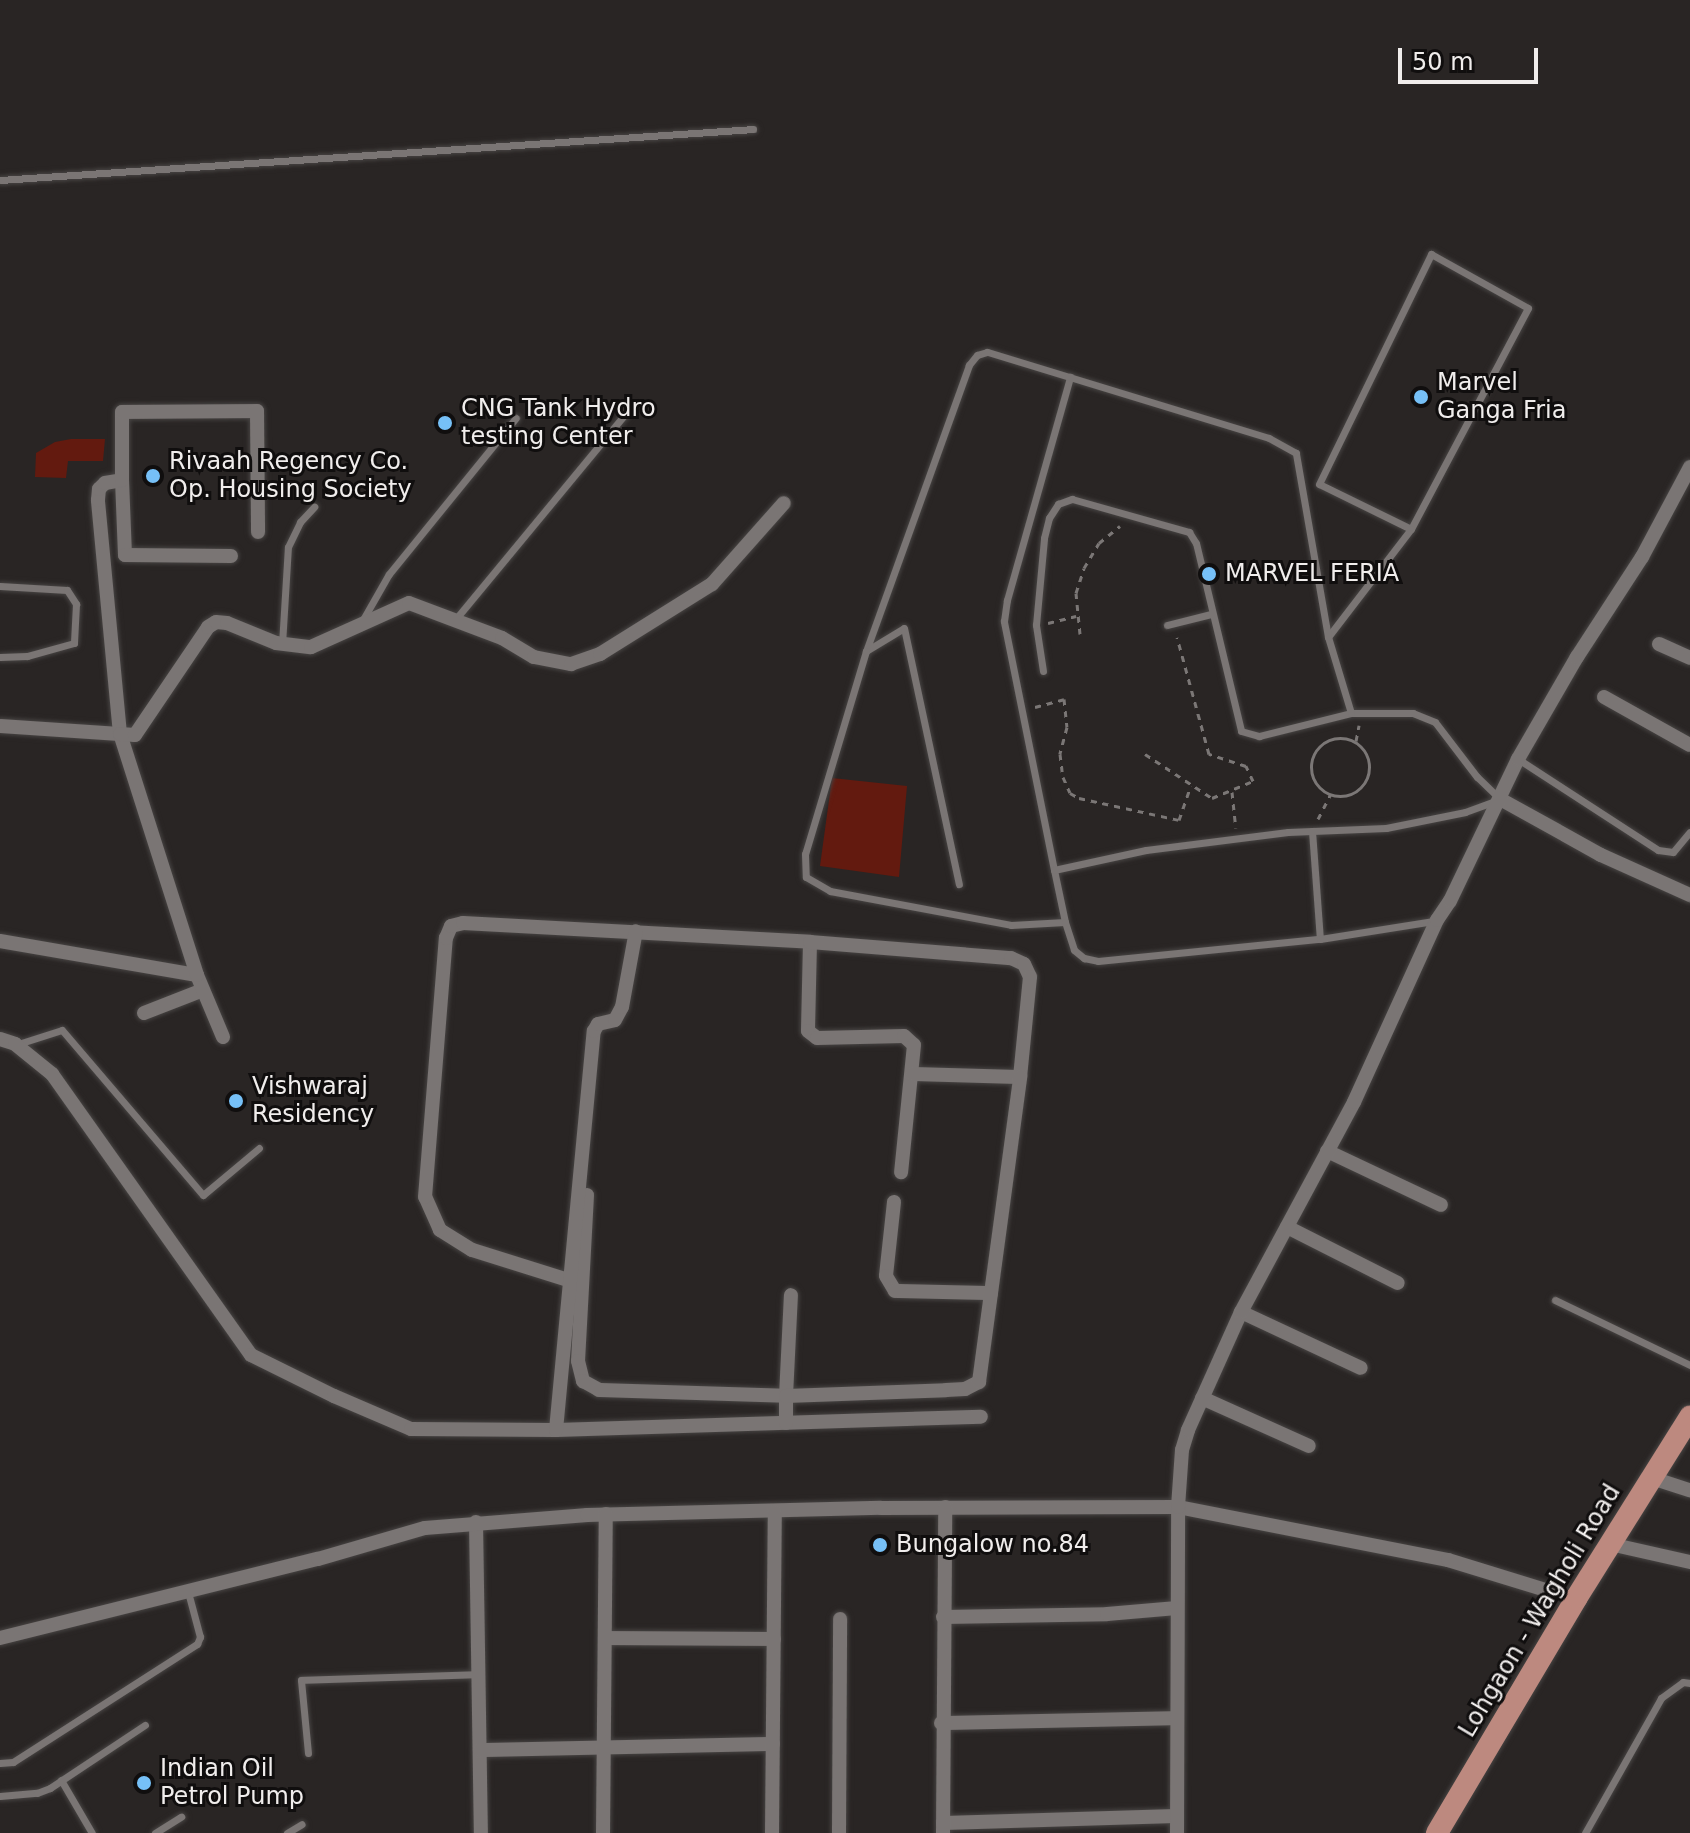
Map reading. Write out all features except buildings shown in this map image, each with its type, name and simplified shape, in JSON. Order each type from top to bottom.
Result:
[{"type":"main road","name":"Lohgaon - Wagholi Road","points":[[1437,1833],[1690,1417]]},
{"type":"street","points":[[231,556],[125,555],[122,412],[257,411],[258,532]]},
{"type":"street","points":[[1177,1833],[1178,1507],[1182,1450],[1241,1312],[1327,1151],[1518,759],[1577,657],[1642,557],[1690,467]]},
{"type":"street","points":[[122,480],[105,483],[99,489],[98,500],[120,734],[197,975],[223,1037]]},
{"type":"street","points":[[0,726],[135,735],[208,627],[216,622],[282,644],[311,647],[324,644],[409,603],[550,661],[571,664],[600,654],[712,584],[784,503]]},
{"type":"street","points":[[1659,644],[1690,658]]},
{"type":"street","points":[[1604,697],[1690,745]]},
{"type":"street","points":[[1500,799],[1601,855],[1690,895]]},
{"type":"street","points":[[568,1280],[472,1250],[440,1230],[425,1197],[446,938],[451,926],[463,923],[810,942],[1011,958],[1024,964],[1030,977],[1020,1077],[979,1382],[965,1389],[786,1396],[599,1390],[583,1381],[578,1361],[587,1195]]},
{"type":"street","points":[[556,1430],[594,1031],[598,1024],[615,1020],[622,1007],[636,931]]},
{"type":"street","points":[[0,941],[197,975]]},
{"type":"street","points":[[810,942],[808,1031],[817,1038],[910,1038],[914,1045],[901,1172]]},
{"type":"street","points":[[144,1013],[203,990]]},
{"type":"street","points":[[0,1039],[15,1044],[52,1074],[251,1355],[411,1429],[556,1430],[981,1417]]},
{"type":"street","points":[[912,1074],[1020,1077]]},
{"type":"street","points":[[1327,1151],[1441,1205]]},
{"type":"street","points":[[894,1202],[886,1276],[895,1291],[991,1293]]},
{"type":"street","points":[[1287,1227],[1398,1283]]},
{"type":"street","points":[[786,1423],[791,1295]]},
{"type":"street","points":[[1241,1312],[1361,1368]]},
{"type":"street","points":[[1202,1398],[1309,1446]]},
{"type":"street","points":[[1652,1478],[1690,1490]]},
{"type":"street","points":[[945,1507],[941,1723],[943,1828],[1177,1816]]},
{"type":"street","points":[[0,1638],[72,1623],[188,1589],[318,1559],[425,1528],[606,1514],[945,1507],[1178,1507],[1448,1560],[1549,1591]]},
{"type":"street","points":[[772,1833],[775,1512]]},
{"type":"street","points":[[603,1833],[606,1514]]},
{"type":"street","points":[[476,1522],[481,1833]]},
{"type":"street","points":[[1610,1544],[1690,1562]]},
{"type":"street","points":[[943,1617],[1107,1614],[1177,1608]]},
{"type":"street","points":[[839,1833],[840,1619]]},
{"type":"street","points":[[605,1638],[774,1639]]},
{"type":"street","points":[[941,1723],[1176,1718]]},
{"type":"street","points":[[480,1750],[773,1744]]},
{"type":"lane","points":[[0,180],[753,129]]},
{"type":"lane","points":[[1328,637],[1411,529],[1528,308],[1431,254],[1319,484],[1411,529]]},
{"type":"lane","points":[[1065,922],[1011,925],[830,891],[806,877],[805,854],[866,651],[969,365],[977,355],[987,352],[1269,438],[1296,453],[1328,637],[1351,713]]},
{"type":"lane","points":[[1070,377],[1007,600],[1004,621],[1065,922],[1074,950],[1084,958],[1098,961],[1320,939],[1437,920]]},
{"type":"lane","points":[[454,621],[631,407]]},
{"type":"lane","points":[[360,625],[389,574],[516,418]]},
{"type":"lane","points":[[1043,671],[1036,625],[1046,528],[1058,504],[1072,499],[1189,532],[1196,543],[1241,731],[1259,736],[1351,713],[1413,713],[1435,722],[1477,777],[1500,799],[1465,812],[1386,828],[1312,831],[1146,850],[1054,870]]},
{"type":"lane","points":[[282,644],[288,547],[293,534],[314,507]]},
{"type":"lane","points":[[0,586],[67,590],[76,604],[74,643],[27,656],[0,657]]},
{"type":"lane","points":[[1167,625],[1211,614]]},
{"type":"lane","points":[[866,651],[904,628],[959,884]]},
{"type":"lane","points":[[1518,759],[1658,850],[1673,852],[1690,832]]},
{"type":"lane","points":[[1312,831],[1320,939]]},
{"type":"lane","points":[[15,1044],[62,1030],[203,1195],[259,1148]]},
{"type":"lane","points":[[1555,1300],[1690,1365]]},
{"type":"lane","points":[[0,1763],[13,1762],[197,1644],[200,1637],[188,1589]]},
{"type":"lane","points":[[308,1753],[301,1680],[479,1674]]},
{"type":"lane","points":[[1585,1833],[1661,1698],[1683,1682],[1690,1683]]},
{"type":"lane","points":[[0,1796],[37,1793],[145,1725]]},
{"type":"lane","points":[[61,1780],[92,1833]]},
{"type":"lane","points":[[155,1833],[181,1817]]},
{"type":"lane","points":[[287,1833],[302,1824]]},
{"type":"path","points":[[1080,634],[1076,593],[1084,568],[1099,543],[1123,524]]},
{"type":"path","points":[[1036,625],[1076,616]]},
{"type":"path","points":[[1145,754],[1212,798],[1253,781],[1246,766],[1209,754],[1179,639],[1167,625]]},
{"type":"path","points":[[1035,707],[1064,699],[1067,727],[1060,754],[1063,777],[1070,793],[1079,798],[1179,820],[1183,817],[1191,786]]},
{"type":"path","points":[[1346,738],[1355,742],[1368,757],[1368,776],[1357,791],[1349,795],[1331,794],[1323,790],[1312,775],[1313,756],[1327,741],[1346,738]]},
{"type":"path","points":[[1232,792],[1237,839]]},
{"type":"path","points":[[1312,831],[1331,794]]},
{"type":"shaded area","points":[[105,439],[103,461],[68,461],[66,478],[35,477],[36,453],[55,442]]},
{"type":"shaded area","points":[[832,778],[907,786],[899,877],[820,866]]},
{"type":"place","name":"Marvel Ganga Fria","points":[[1421,397]]},
{"type":"place","name":"CNG Tank Hydro testing Center","points":[[445,423]]},
{"type":"place","name":"Rivaah Regency Co. Op. Housing Society","points":[[153,476]]},
{"type":"place","name":"MARVEL FERIA","points":[[1209,574]]},
{"type":"place","name":"Vishwaraj Residency","points":[[236,1101]]},
{"type":"place","name":"Bungalow no.84","points":[[880,1545]]},
{"type":"place","name":"Indian Oil Petrol Pump","points":[[144,1783]]}]
